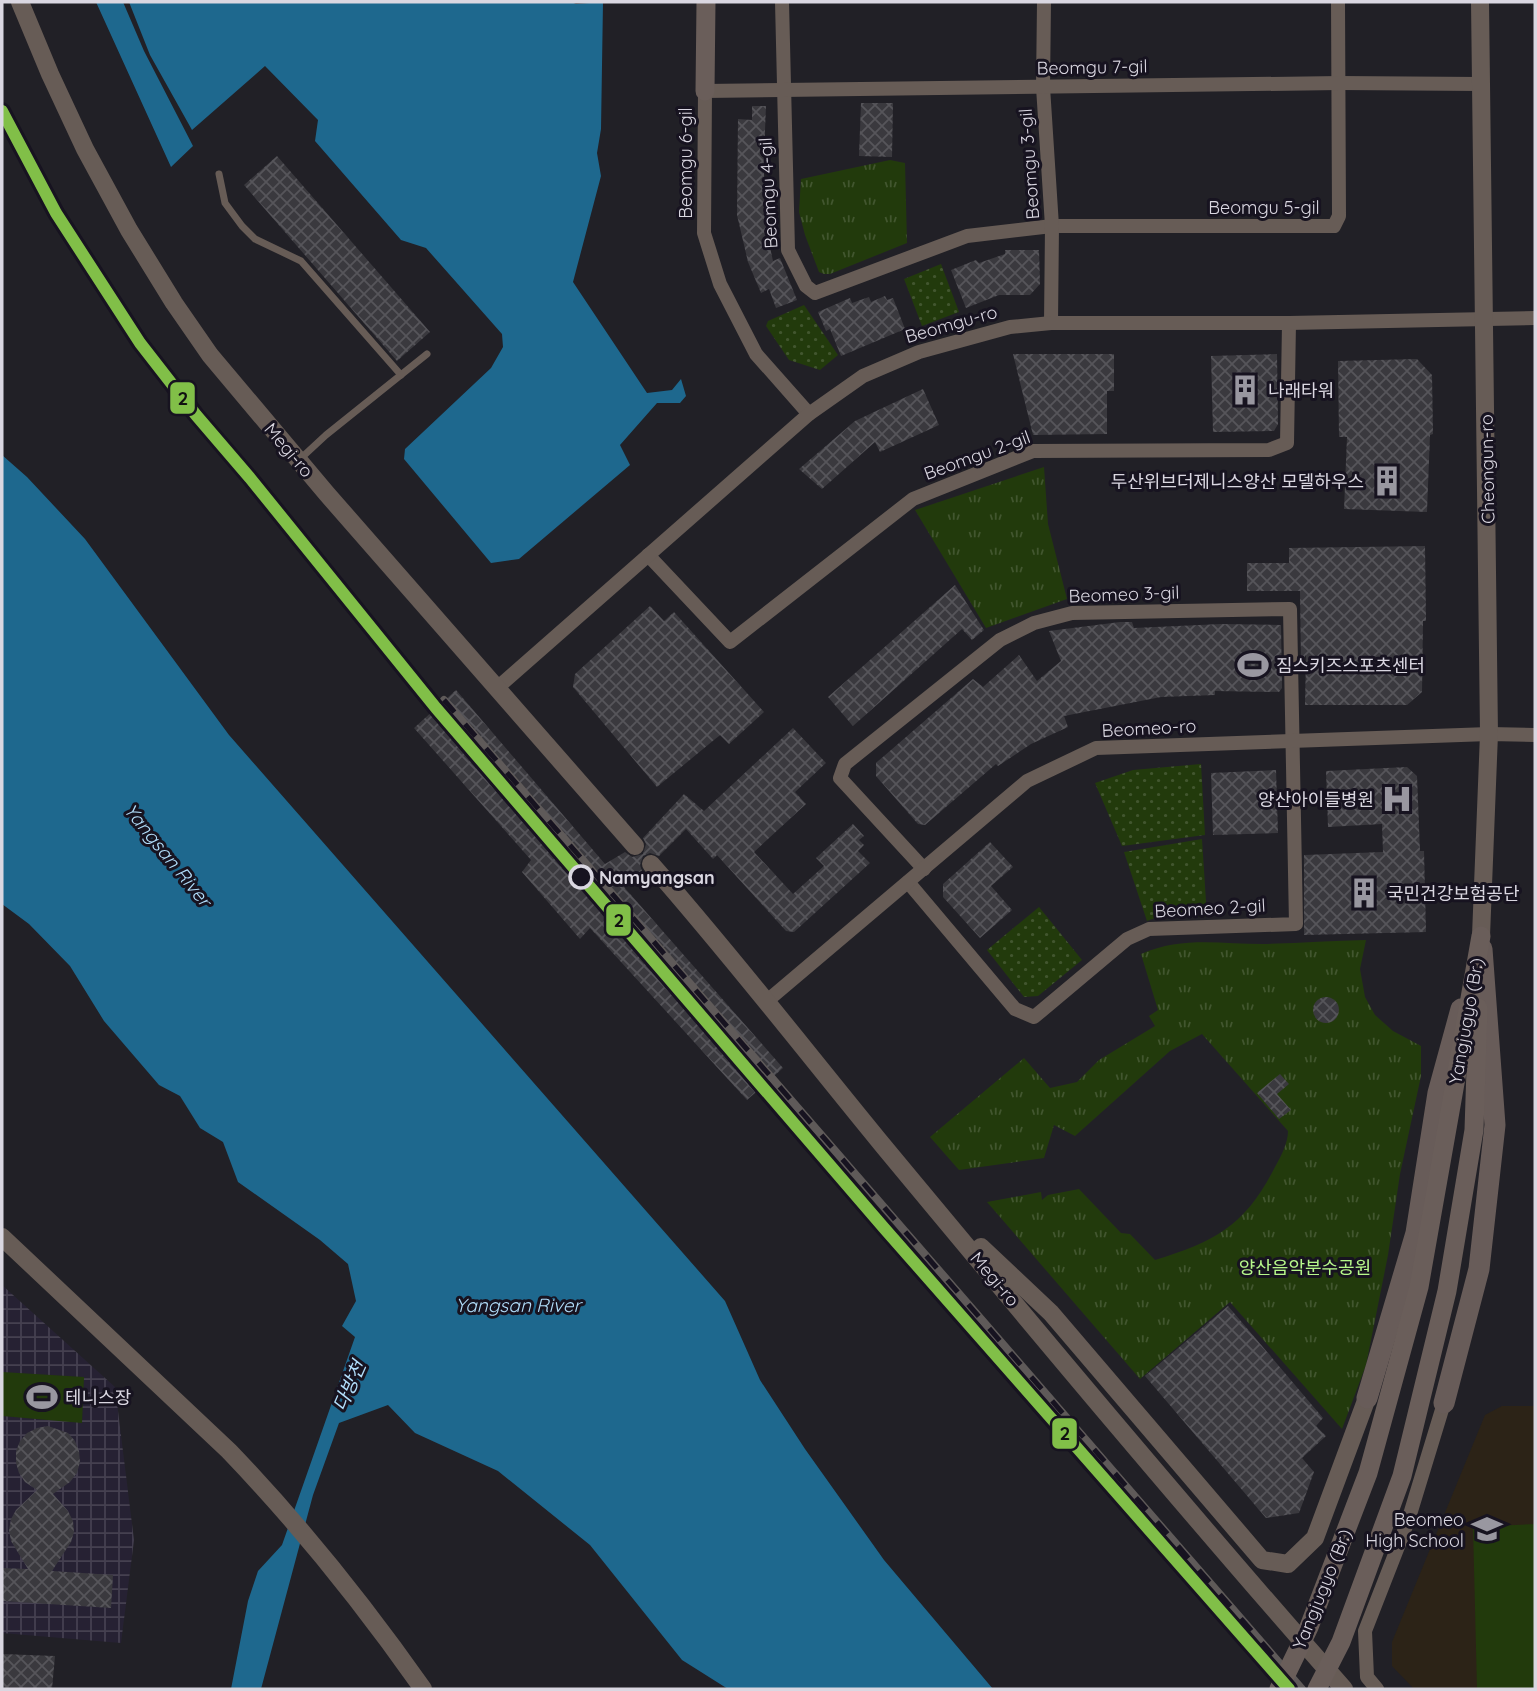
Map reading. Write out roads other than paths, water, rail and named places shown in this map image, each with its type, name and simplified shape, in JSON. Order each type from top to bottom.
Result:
[{"type":"main road","points":[[705,91],[706,2]]},
{"type":"main road","points":[[1367,1398],[1416,1233],[1438,1093],[1481,936]]},
{"type":"main road","points":[[1444,1404],[1479,1269],[1494,1125],[1481,936]]},
{"type":"main road","name":"Yangjugyo (Br.)","points":[[1279,1689],[1310,1627],[1368,1472],[1415,1300],[1481,936]]},
{"type":"main road","name":"Yangjugyo (Br.)","points":[[1317,1689],[1341,1642],[1402,1476],[1447,1291],[1474,1130],[1481,936]]},
{"type":"street","name":"Megi-ro","points":[[20,2],[85,149],[129,230],[210,355],[298,461],[635,846]]},
{"type":"street","name":"Beomgu 4-gil","points":[[782,2],[788,250],[806,286],[816,293],[967,236],[1052,226]]},
{"type":"street","name":"Beomgu 3-gil","points":[[1044,2],[1044,87],[1052,226],[1051,324]]},
{"type":"street","name":"Beomgu 5-gil","points":[[1052,226],[1334,226],[1339,216],[1338,2]]},
{"type":"street","name":"Cheongun-ro","points":[[1480,2],[1489,734],[1481,936]]},
{"type":"street","name":"Beomgu 7-gil","points":[[705,91],[1340,83],[1480,84]]},
{"type":"street","name":"Beomgu 6-gil","points":[[705,91],[704,233],[720,284],[756,354],[809,414]]},
{"type":"street","name":"Beomgu-ro","points":[[497,688],[809,414],[863,376],[919,352],[1010,327],[1051,324],[1289,324],[1535,318]]},
{"type":"street","name":"Beomgu 2-gil","points":[[648,555],[730,642],[912,499],[1033,451],[1269,450],[1287,443],[1289,324]]},
{"type":"street","name":"Beomeo 3-gil","points":[[924,869],[840,778],[845,764],[1000,640],[1034,623],[1072,613],[1290,609],[1292,741]]},
{"type":"street","name":"Beomeo-ro","points":[[767,1001],[1027,781],[1096,748],[1489,734],[1535,735]]},
{"type":"street","name":"Beomeo 2-gil","points":[[908,882],[1015,1009],[1034,1017],[1127,939],[1149,929],[1296,923],[1292,741]]},
{"type":"street","name":"Megi-ro","points":[[651,864],[721,943],[927,1198],[1344,1689]]},
{"type":"street","points":[[927,1198],[1051,1313],[1262,1560],[1288,1563],[1315,1538],[1367,1398]]},
{"type":"street","points":[[2,1237],[229,1451],[263,1487],[329,1564],[423,1689]]},
{"type":"street","points":[[1377,1689],[1367,1677],[1365,1631],[1408,1521],[1444,1404]]},
{"type":"lane","points":[[219,174],[225,203],[242,226],[255,239],[301,261],[401,375]]},
{"type":"lane","points":[[298,461],[326,435],[427,354]]},
{"type":"water","points":[[96,2],[123,2],[144,51],[193,146],[171,167]]},
{"type":"water","points":[[129,2],[603,2],[601,129],[597,153],[601,176],[573,282],[647,393],[672,390],[681,379],[686,396],[680,403],[657,403],[620,445],[630,465],[519,559],[491,563],[404,459],[405,449],[491,368],[503,347],[502,334],[426,248],[401,240],[315,141],[318,120],[265,66],[192,130],[150,55]]},
{"type":"water","name":"Yangsan River","points":[[2,455],[27,477],[85,539],[229,735],[725,1301],[760,1380],[805,1449],[884,1560],[993,1689],[728,1689],[682,1660],[590,1545],[498,1471],[415,1433],[388,1405],[339,1423],[313,1495],[261,1689],[231,1689],[248,1601],[258,1571],[282,1545],[355,1337],[342,1326],[356,1301],[348,1264],[320,1240],[238,1182],[223,1142],[200,1128],[180,1096],[159,1085],[104,1021],[70,966],[29,924],[2,904]]},
{"type":"railway","points":[[444,700],[1302,1689]]},
{"type":"place","name":"나래타워","points":[[1245,390]]},
{"type":"place","name":"두산위브더제니스양산 모델하우스","points":[[1387,481]]},
{"type":"place","name":"짐스키즈스포츠센터","points":[[1253,665]]},
{"type":"place","name":"양산아이들병원","points":[[1397,799]]},
{"type":"place","name":"Namyangsan","points":[[581,877]]},
{"type":"place","name":"국민건강보험공단","points":[[1364,893]]},
{"type":"place","name":"테니스장","points":[[42,1397]]},
{"type":"place","name":"Beomeo High School","points":[[1487,1529]]},
{"type":"park label","name":"양산음악분수공원","points":[[1305,1267]]},
{"type":"water label","name":"다방천","points":[[349,1386]]}]
